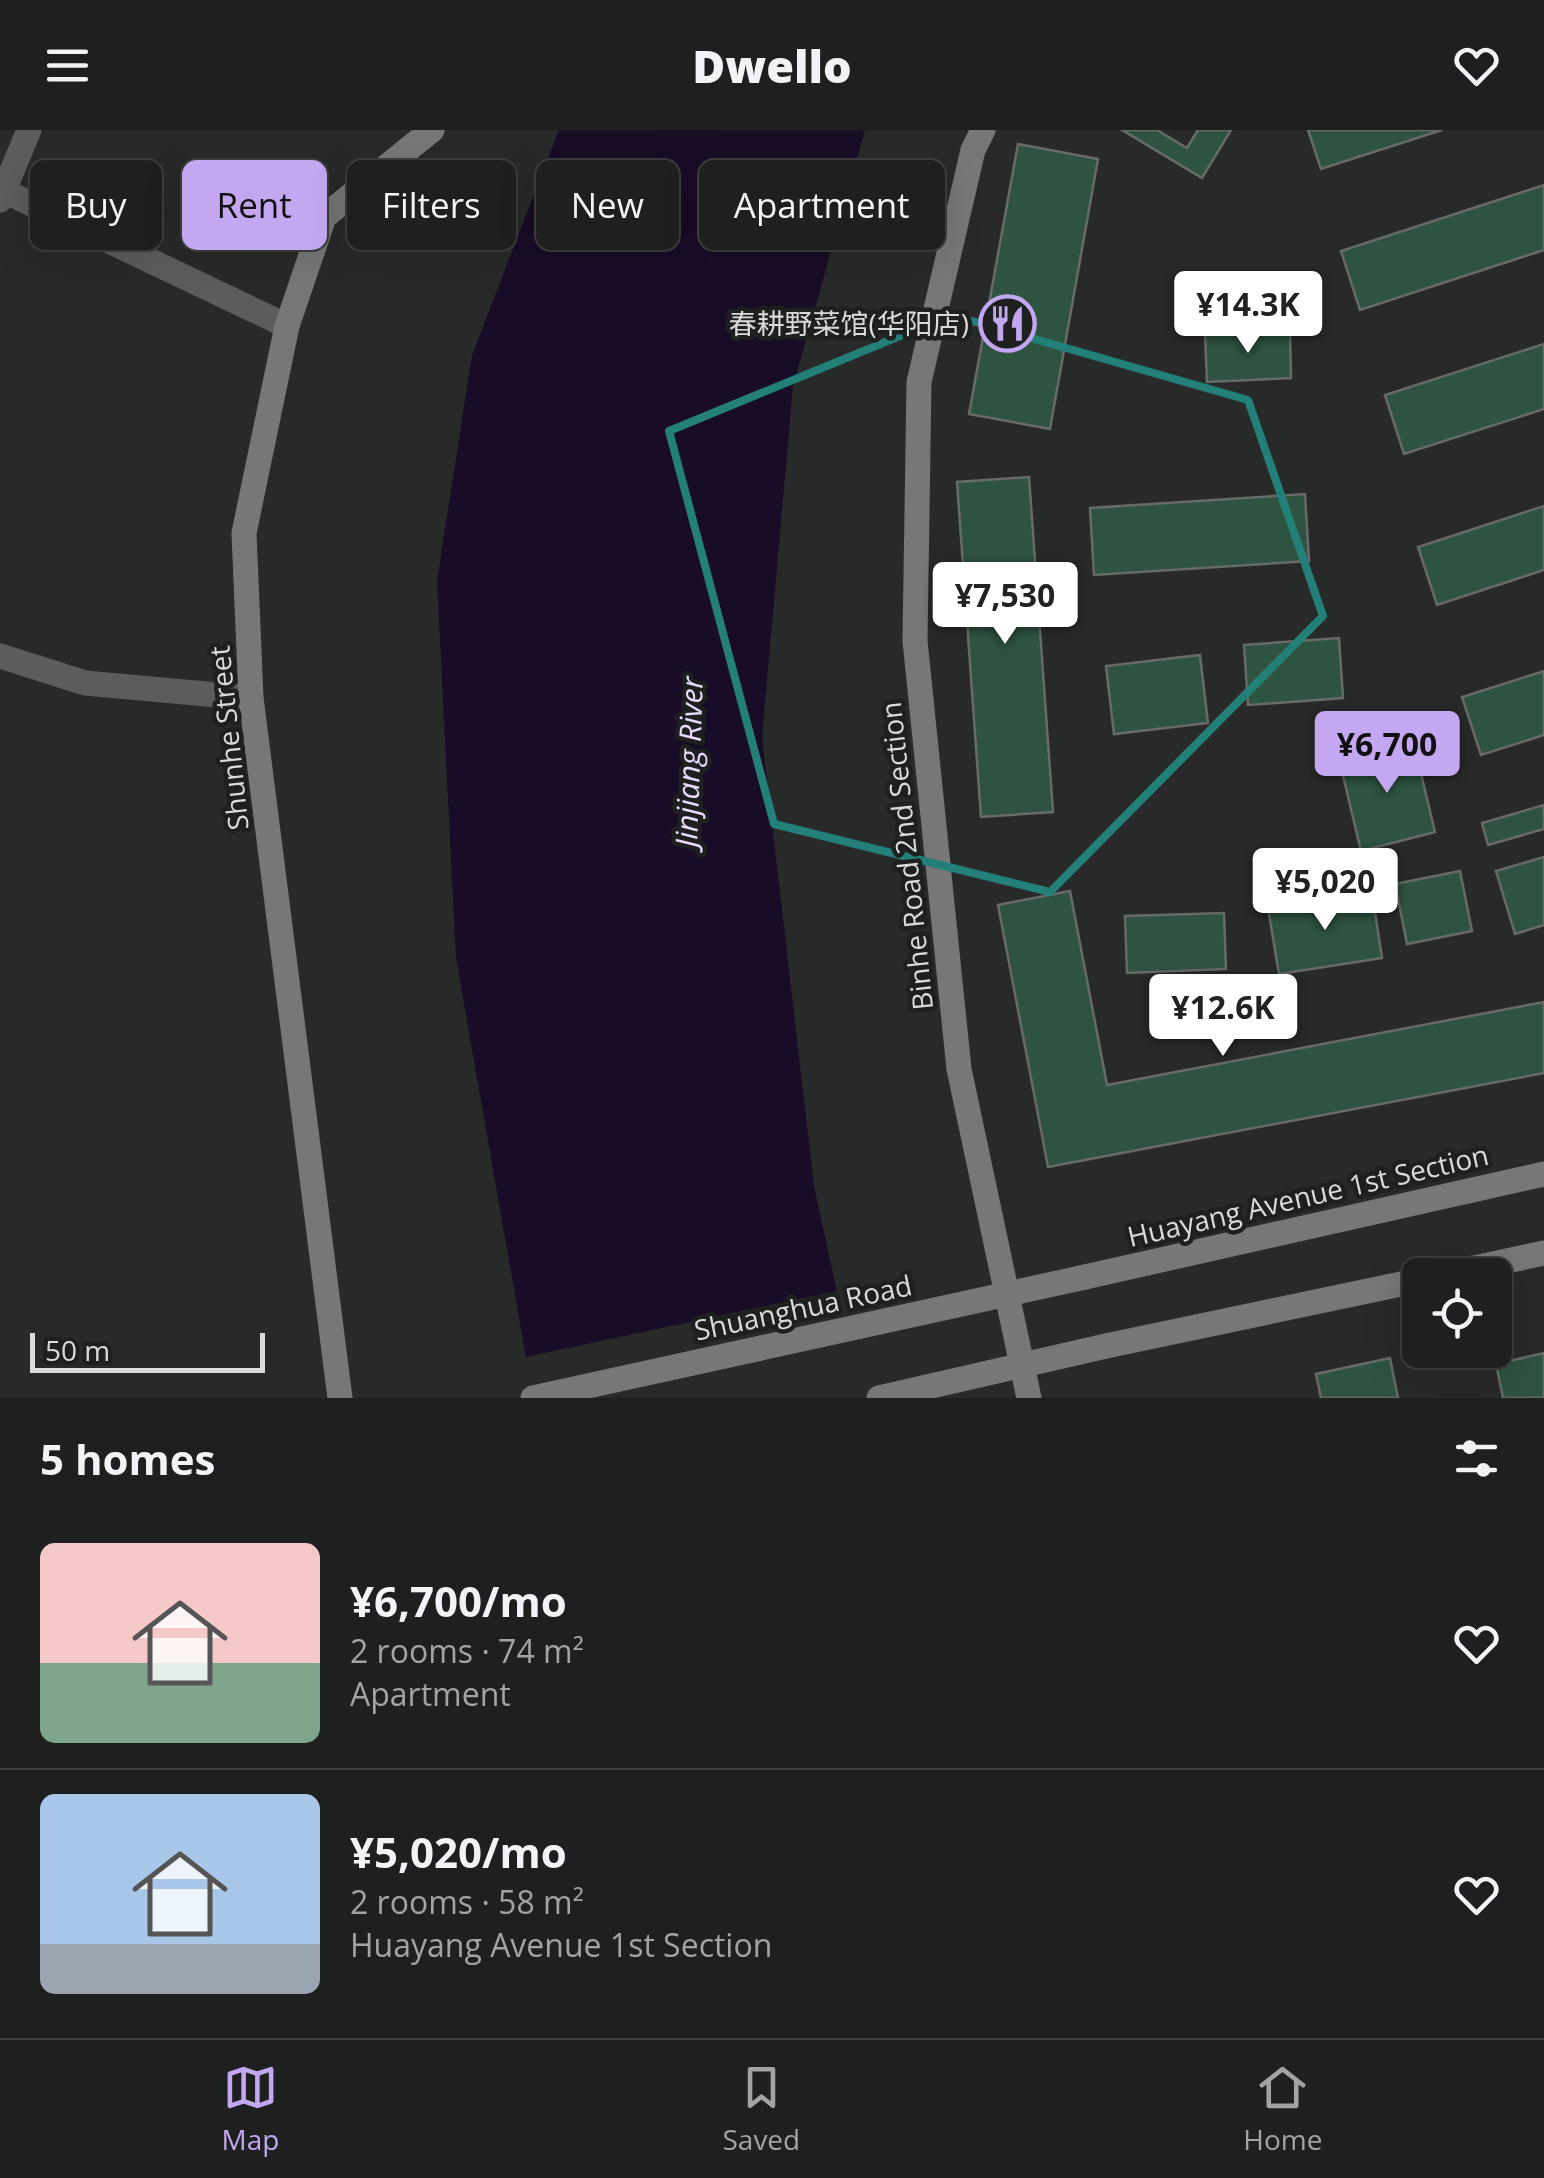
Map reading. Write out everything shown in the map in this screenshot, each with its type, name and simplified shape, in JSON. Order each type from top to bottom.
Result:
[{"type":"street","points":[[29,130],[1,193],[287,326]]},
{"type":"street","name":"Shunhe Street","points":[[340,1398],[251,698],[244,533],[287,326],[324,218],[432,130]]},
{"type":"street","name":"Binhe Road 2nd Section","points":[[983,130],[972,150],[919,382],[915,641],[960,1070],[1029,1398]]},
{"type":"street","points":[[0,656],[85,683],[251,698]]},
{"type":"street","name":"Huayang Avenue 1st Section","points":[[1085,1276],[1544,1174]]},
{"type":"street","points":[[1512,1260],[1544,1253]]},
{"type":"street","name":"Shuanghua Road","points":[[534,1398],[1085,1276]]},
{"type":"street","points":[[879,1398],[1402,1284]]},
{"type":"highlighted area","points":[[951,315],[1248,400],[1323,616],[1050,892],[774,824],[669,431]]},
{"type":"water","name":"Jinjiang River","points":[[559,130],[865,130],[857,160],[699,160],[699,250],[831,250],[793,386],[762,737],[814,1186],[860,1398],[533,1398],[456,958],[437,581],[472,355],[513,250],[516,250],[536,189],[536,250],[679,250],[679,160],[547,160]]},
{"type":"pier","points":[[841,1290],[865,1398],[528,1398],[521,1358]]},
{"type":"building","points":[[1122,130],[1157,130],[1187,148],[1198,130],[1231,130],[1202,178]]},
{"type":"building","points":[[1308,130],[1442,130],[1321,169]]},
{"type":"building","points":[[1018,144],[1098,159],[1050,429],[969,414]]},
{"type":"building","points":[[1544,185],[1544,250],[1360,310],[1341,251]]},
{"type":"building","points":[[1290,330],[1291,378],[1207,382],[1205,334]]},
{"type":"building","points":[[1544,344],[1544,409],[1404,454],[1385,395]]},
{"type":"building","points":[[1029,477],[1053,812],[981,817],[957,482]]},
{"type":"building","points":[[1305,494],[1309,561],[1094,575],[1090,508]]},
{"type":"building","points":[[1544,506],[1544,570],[1437,605],[1418,547]]},
{"type":"building","points":[[1339,638],[1343,698],[1248,705],[1244,645]]},
{"type":"building","points":[[1200,655],[1208,723],[1114,734],[1106,666]]},
{"type":"building","points":[[1544,671],[1544,735],[1481,755],[1462,697]]},
{"type":"building","points":[[1413,740],[1435,832],[1361,851],[1339,759]]},
{"type":"building","points":[[1544,805],[1544,829],[1488,845],[1482,823]]},
{"type":"building","points":[[1544,857],[1544,925],[1515,934],[1496,871]]},
{"type":"building","points":[[1460,871],[1472,931],[1407,944],[1395,884]]},
{"type":"building","points":[[1070,891],[1107,1085],[1544,1002],[1544,1073],[1048,1167],[998,905]]},
{"type":"building","points":[[1372,892],[1382,958],[1279,974],[1268,908]]},
{"type":"building","points":[[1224,913],[1226,969],[1127,973],[1125,916]]},
{"type":"building","points":[[1544,1353],[1544,1398],[1503,1398],[1497,1368],[1512,1368],[1512,1360]]},
{"type":"building","points":[[1390,1358],[1398,1398],[1321,1398],[1316,1374]]},
{"type":"place","name":"春耕野菜馆(华阳店)","points":[[1008,324]]}]
